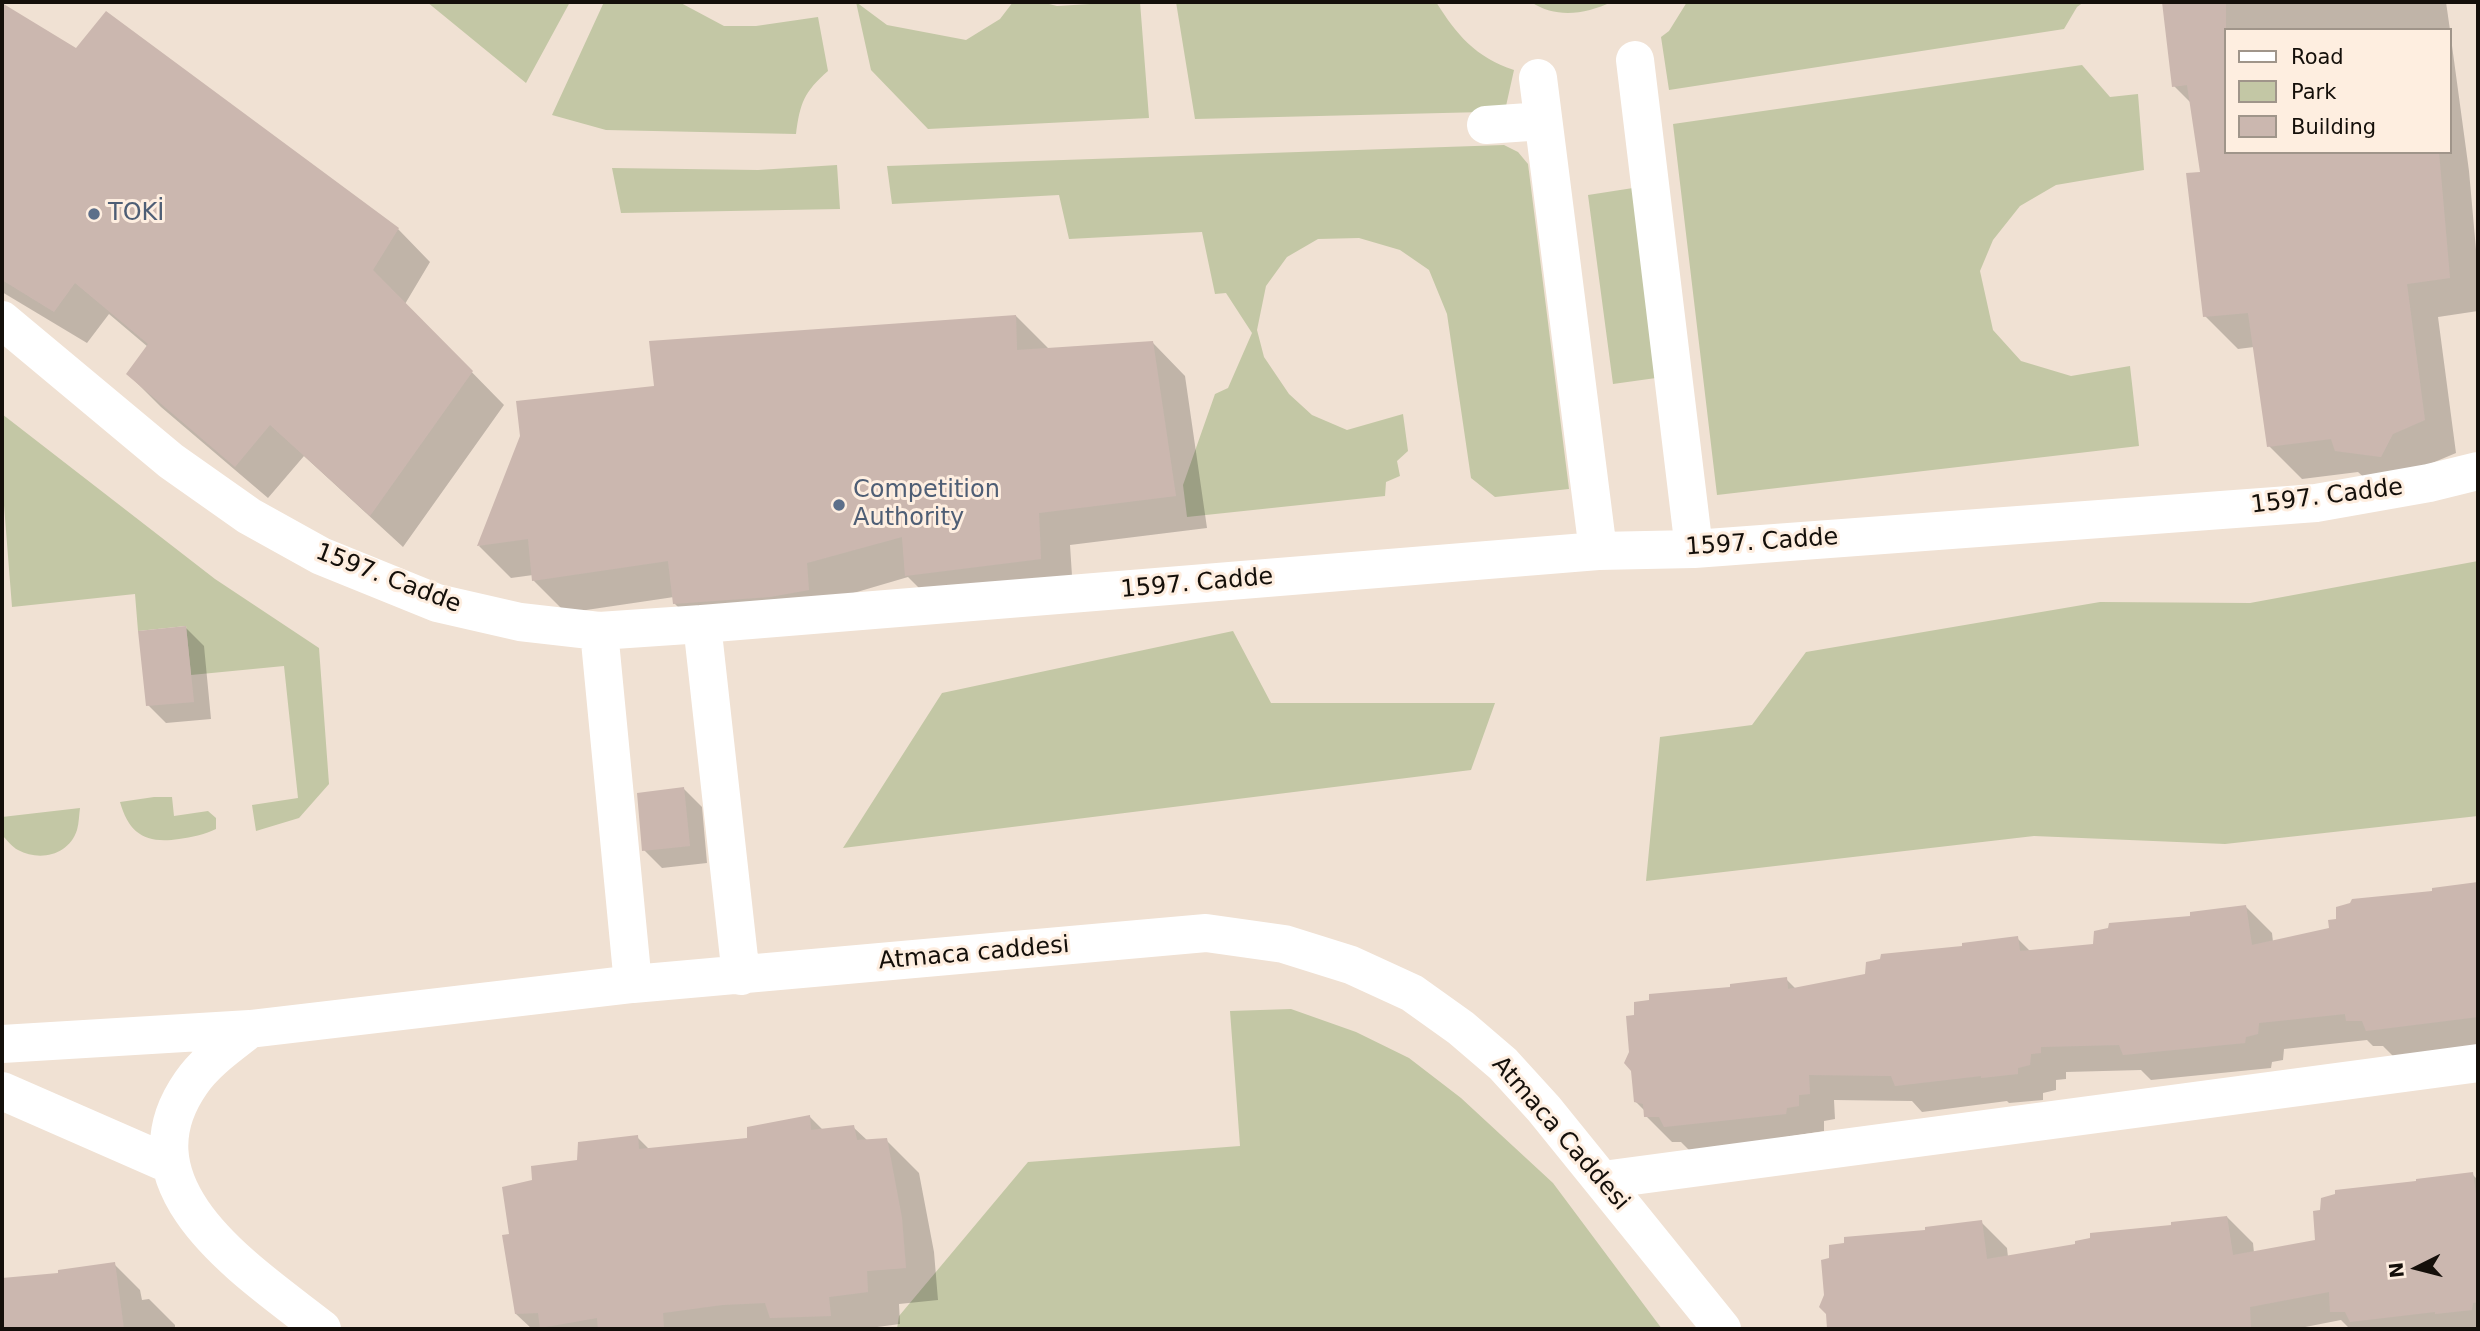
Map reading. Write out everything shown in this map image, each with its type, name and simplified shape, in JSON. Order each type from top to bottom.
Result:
[{"type":"street","points":[[1634,60],[1655,106],[1694,548]]},
{"type":"street","points":[[1538,78],[1598,551]]},
{"type":"street","points":[[1486,125],[1544,121]]},
{"type":"street","name":"1597. Cadde","points":[[2,320],[171,461],[248,516],[321,556],[437,603],[520,622],[598,631],[1598,551],[1694,548],[2316,503],[2429,483],[2478,471]]},
{"type":"street","points":[[702,624],[741,976]]},
{"type":"street","points":[[598,631],[633,984]]},
{"type":"street","name":"Atmaca caddesi","points":[[2,1045],[250,1029],[633,984],[1206,933]]},
{"type":"street","name":"Atmaca Caddesi","points":[[1206,933],[1284,944],[1351,965],[1412,993],[1461,1028],[1503,1064],[1602,1180],[1722,1329]]},
{"type":"street","points":[[250,1029],[214,1057],[191,1083],[172,1121],[169,1164],[187,1205],[216,1242],[322,1329]]},
{"type":"street","points":[[1602,1180],[2478,1063]]},
{"type":"street","points":[[2,1091],[169,1164]]},
{"type":"green space","points":[[427,2],[570,2],[526,83]]},
{"type":"green space","points":[[604,2],[679,2],[724,26],[756,26],[818,17],[828,71],[813,85],[804,99],[796,134],[606,130],[552,115]]},
{"type":"green space","points":[[856,2],[887,25],[966,40],[1000,19],[1013,2],[1041,2],[1057,6],[1093,2],[1140,2],[1149,118],[928,129],[871,70]]},
{"type":"green space","points":[[1176,2],[1436,2],[1468,44],[1488,59],[1514,70],[1506,106],[1484,112],[1195,119]]},
{"type":"green space","points":[[1531,2],[1612,2],[1581,12],[1561,13]]},
{"type":"green space","points":[[1687,2],[2084,2],[2077,7],[2064,29],[1669,90],[1661,37],[1669,31]]},
{"type":"green space","points":[[2082,65],[2110,97],[2138,94],[2144,170],[2056,185],[2020,206],[1993,240],[1980,271],[1993,330],[2021,361],[2071,376],[2130,366],[2139,446],[1717,495],[1673,124]]},
{"type":"green space","points":[[1504,145],[1518,152],[1528,164],[1569,489],[1495,497],[1471,478],[1447,314],[1429,270],[1400,250],[1359,238],[1318,239],[1287,257],[1266,286],[1257,330],[1264,357],[1289,394],[1312,415],[1347,430],[1403,414],[1408,451],[1397,461],[1400,476],[1386,482],[1385,496],[1187,517],[1183,485],[1215,394],[1228,388],[1252,333],[1226,293],[1215,294],[1202,232],[1069,239],[1059,195],[892,204],[887,166]]},
{"type":"green space","points":[[837,165],[840,209],[621,213],[612,168],[758,170]]},
{"type":"green space","points":[[1633,188],[1656,378],[1613,384],[1588,195]]},
{"type":"green space","points":[[2,414],[215,579],[319,648],[329,784],[299,818],[256,831],[252,805],[298,798],[284,666],[191,675],[186,626],[138,631],[135,594],[12,607],[2,480]]},
{"type":"green space","points":[[2478,561],[2478,816],[2225,844],[2034,836],[1646,881],[1660,737],[1752,725],[1806,652],[2100,602],[2250,603]]},
{"type":"green space","points":[[1233,631],[1271,703],[1495,703],[1471,770],[843,848],[942,693]]},
{"type":"green space","points":[[172,797],[174,816],[208,811],[216,818],[216,829],[198,836],[167,840],[148,838],[140,834],[128,822],[120,802]]},
{"type":"green space","points":[[80,808],[78,827],[73,839],[53,854],[27,854],[14,847],[2,835],[2,817]]},
{"type":"green space","points":[[1291,1009],[1356,1032],[1409,1058],[1461,1098],[1553,1183],[1662,1329],[897,1329],[899,1316],[1028,1162],[1240,1146],[1230,1011]]},
{"type":"building","points":[[2162,2],[2226,2],[2224,154],[2439,154],[2450,278],[2407,284],[2425,420],[2393,434],[2381,457],[2335,451],[2331,439],[2267,447],[2248,313],[2203,317],[2186,173],[2200,172],[2187,85],[2172,87]]},
{"type":"building","points":[[2,3],[76,48],[106,11],[399,228],[373,270],[473,371],[370,516],[270,425],[235,467],[126,374],[148,344],[75,283],[54,312],[2,280]]},
{"type":"building","points":[[1016,315],[1017,350],[1153,341],[1176,496],[1039,513],[1041,559],[905,576],[902,537],[807,563],[809,590],[770,597],[673,604],[668,561],[532,581],[528,539],[477,546],[520,436],[516,401],[654,386],[649,341]]},
{"type":"building","points":[[186,626],[194,702],[146,706],[138,631]]},
{"type":"building","points":[[684,787],[690,846],[642,851],[637,793]]},
{"type":"building","points":[[2478,882],[2478,1017],[2366,1031],[2362,1021],[2346,1021],[2345,1014],[2259,1023],[2258,1034],[2246,1037],[2245,1043],[2123,1055],[2119,1045],[2041,1047],[2041,1053],[2031,1054],[2030,1065],[2018,1068],[2018,1074],[1895,1086],[1891,1076],[1809,1075],[1810,1094],[1799,1095],[1799,1106],[1787,1108],[1786,1114],[1664,1127],[1659,1117],[1644,1117],[1643,1104],[1634,1102],[1631,1071],[1624,1063],[1629,1052],[1626,1016],[1634,1015],[1634,1002],[1649,1000],[1649,994],[1730,987],[1730,984],[1787,977],[1788,989],[1865,974],[1866,962],[1880,959],[1881,954],[1962,946],[1962,943],[2018,936],[2020,951],[2093,944],[2094,931],[2108,928],[2109,923],[2190,916],[2190,912],[2246,905],[2252,945],[2329,928],[2328,920],[2336,919],[2336,907],[2350,903],[2352,899],[2432,891],[2432,888]]},
{"type":"building","points":[[810,1115],[811,1130],[854,1125],[857,1140],[887,1138],[902,1218],[906,1268],[867,1271],[868,1292],[829,1297],[831,1316],[770,1318],[765,1303],[722,1305],[663,1313],[664,1329],[598,1329],[597,1318],[540,1328],[538,1313],[515,1314],[502,1235],[509,1234],[502,1187],[532,1180],[531,1166],[577,1160],[578,1142],[638,1135],[639,1149],[747,1138],[747,1127]]},
{"type":"building","points":[[2473,1172],[2478,1195],[2478,1302],[2473,1303],[2472,1310],[2350,1322],[2345,1312],[2330,1312],[2329,1292],[2250,1307],[2251,1329],[1827,1329],[1826,1314],[1819,1307],[1824,1295],[1821,1260],[1829,1258],[1829,1245],[1844,1243],[1844,1237],[1925,1230],[1925,1227],[1982,1220],[1987,1259],[2075,1244],[2075,1241],[2090,1238],[2090,1233],[2227,1216],[2233,1255],[2315,1240],[2313,1211],[2320,1210],[2321,1198],[2335,1194],[2335,1190]]},
{"type":"building","points":[[115,1262],[124,1329],[2,1329],[2,1278],[58,1273],[58,1270]]},
{"type":"place","name":"TOKİ","points":[[94,214]]},
{"type":"place","name":"Competition Authority","points":[[839,505]]}]
